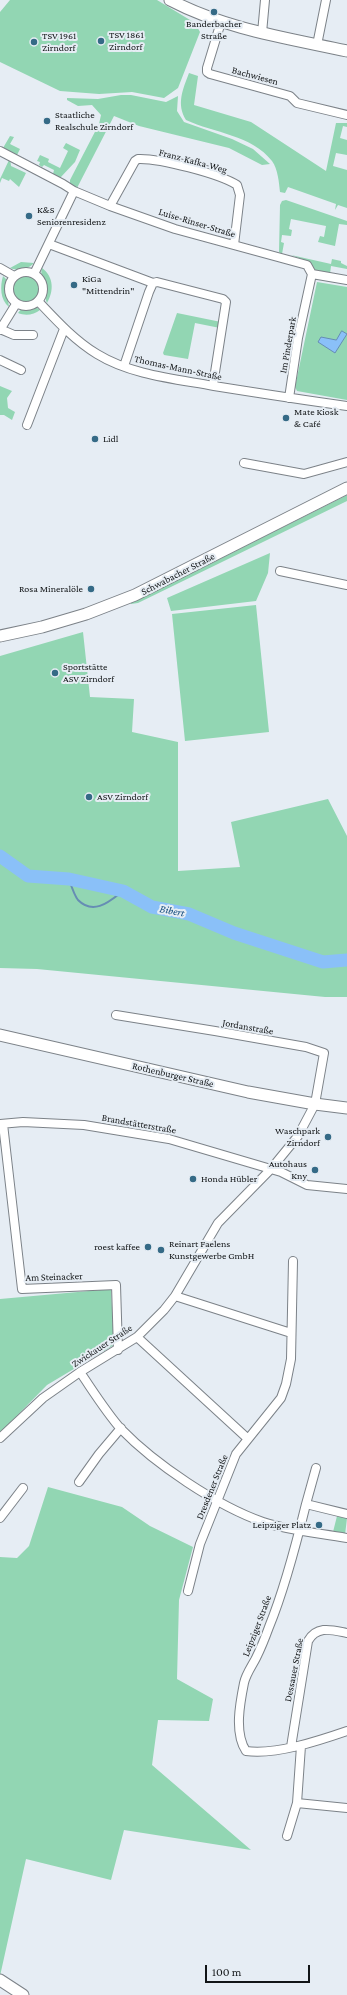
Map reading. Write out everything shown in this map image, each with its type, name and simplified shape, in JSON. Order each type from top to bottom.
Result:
[{"type":"street","points":[[170,0],[221,22],[262,33],[347,51]]},
{"type":"street","points":[[262,33],[265,0]]},
{"type":"street","points":[[317,45],[326,0]]},
{"type":"street","name":"Bachwiesen","points":[[221,22],[207,72],[290,96],[296,103],[347,115]]},
{"type":"street","name":"Luise-Rinser-Straße","points":[[0,151],[74,191],[110,206],[175,228],[307,265],[312,274]]},
{"type":"street","name":"Franz-Kafka-Weg","points":[[110,206],[135,161],[138,159],[170,163],[201,172],[237,185],[240,195],[234,245]]},
{"type":"street","points":[[34,274],[74,191]]},
{"type":"street","points":[[49,244],[153,283],[157,282],[223,298],[226,302],[212,385]]},
{"type":"street","points":[[0,268],[14,276]]},
{"type":"street","points":[[24,272],[34,274],[39,278],[43,290],[38,301],[28,306],[16,304],[9,294],[10,281],[14,276],[24,272]]},
{"type":"street","points":[[312,274],[347,280]]},
{"type":"street","name":"Im Pinderpark","points":[[289,398],[298,338],[312,274]]},
{"type":"street","points":[[124,366],[153,283]]},
{"type":"street","name":"Thomas-Mann-Straße","points":[[38,301],[64,329],[97,354],[124,366],[166,378],[289,398]]},
{"type":"street","points":[[16,304],[0,329],[14,335],[33,335]]},
{"type":"street","points":[[27,426],[64,329]]},
{"type":"street","points":[[0,360],[21,370]]},
{"type":"street","points":[[289,398],[347,406]]},
{"type":"street","points":[[244,463],[304,474],[347,462]]},
{"type":"street","name":"Schwabacher Straße","points":[[0,636],[86,614],[135,595],[347,488]]},
{"type":"street","points":[[280,571],[347,586]]},
{"type":"street","name":"Jordanstraße","points":[[116,1015],[306,1047],[324,1053],[315,1104]]},
{"type":"street","name":"Rothenburger Straße","points":[[0,1035],[248,1092],[347,1108]]},
{"type":"street","name":"Zwickauer Straße","points":[[0,1438],[43,1398],[80,1372],[137,1337],[175,1296],[218,1223],[271,1169],[298,1136],[315,1104]]},
{"type":"street","name":"Brandstätterstraße","points":[[1,1124],[23,1122],[84,1125],[161,1137],[271,1169],[307,1185],[347,1189]]},
{"type":"street","name":"Am Steinacker","points":[[1,1124],[22,1289],[116,1285],[118,1350]]},
{"type":"street","name":"Dresdener Straße","points":[[188,1591],[200,1544],[236,1454],[247,1438],[281,1398],[291,1359],[293,1261]]},
{"type":"street","points":[[175,1296],[291,1333]]},
{"type":"street","points":[[137,1337],[247,1438]]},
{"type":"street","points":[[80,1372],[121,1428],[162,1464],[218,1501],[262,1522],[300,1531],[347,1538]]},
{"type":"street","points":[[79,1482],[99,1454],[121,1428]]},
{"type":"street","points":[[300,1531],[316,1468]]},
{"type":"street","points":[[0,1518],[3,1507],[23,1488]]},
{"type":"street","points":[[306,1504],[347,1514]]},
{"type":"street","name":"Leipziger Straße","points":[[291,1747],[255,1752],[246,1751],[242,1745],[240,1736],[239,1710],[245,1681],[262,1647],[271,1623],[300,1531]]},
{"type":"street","name":"Dessauer Straße","points":[[291,1747],[308,1640],[317,1630],[326,1629],[347,1633]]},
{"type":"street","points":[[291,1747],[301,1746],[347,1731]]},
{"type":"street","points":[[287,1836],[297,1803],[301,1746]]},
{"type":"street","points":[[297,1803],[347,1808]]},
{"type":"street","points":[[0,1980],[23,1995]]},
{"type":"green space","name":"TSV 1861 Zirndorf","points":[[10,0],[157,0],[195,23],[200,32],[178,88],[164,98],[132,92],[99,94],[60,91],[0,62],[0,12]]},
{"type":"green space","points":[[189,73],[198,76],[194,105],[251,122],[326,171],[336,123],[347,123],[347,127],[343,126],[340,138],[347,140],[347,155],[336,153],[333,166],[347,170],[347,208],[338,205],[335,210],[336,204],[288,187],[285,193],[280,192],[276,168],[264,152],[243,140],[186,120],[181,108],[181,102]]},
{"type":"green space","points":[[121,95],[131,95],[166,102],[178,96],[177,111],[184,122],[232,139],[253,149],[270,164],[262,165],[229,148],[139,126],[114,116],[77,188],[70,184],[70,180],[99,124],[101,115],[92,105],[78,106],[67,100],[67,98],[98,99]]},
{"type":"green space","points":[[10,136],[14,137],[10,144],[20,149],[17,155],[3,148]]},
{"type":"green space","points":[[66,143],[80,150],[75,162],[60,178],[53,174],[54,170],[44,165],[42,167],[39,165],[40,162],[37,161],[40,155],[49,159],[48,162],[60,168],[68,151],[63,148]]},
{"type":"green space","points":[[10,158],[11,166],[26,173],[19,187],[10,179],[9,181],[2,178],[0,183],[0,179]]},
{"type":"green space","points":[[286,200],[347,221],[347,225],[339,224],[335,246],[318,242],[320,236],[324,237],[326,226],[291,219],[289,229],[292,230],[291,236],[282,235],[281,242],[284,243],[282,254],[279,252],[280,205],[282,201]]},
{"type":"green space","points":[[291,255],[331,264],[332,259],[341,261],[341,263],[347,266],[347,269],[331,266],[330,274],[314,271],[307,261]]},
{"type":"green space","points":[[21,262],[34,263],[23,269],[10,268]]},
{"type":"green space","points":[[42,268],[49,276],[52,284],[51,294],[47,303],[47,287],[41,273]]},
{"type":"green space","points":[[3,276],[7,280],[6,286],[9,307],[2,297],[1,284]]},
{"type":"green space","points":[[26,276],[35,280],[39,289],[35,298],[26,302],[17,298],[13,289],[17,280]]},
{"type":"green space","points":[[317,282],[347,287],[347,400],[297,391],[295,387]]},
{"type":"green space","points":[[36,307],[40,310],[38,312],[32,314],[18,313],[22,308]]},
{"type":"green space","points":[[177,313],[221,322],[220,328],[195,323],[188,359],[164,355],[163,353]]},
{"type":"green space","points":[[0,386],[12,391],[7,398],[8,408],[15,412],[12,420],[4,415],[0,415]]},
{"type":"green space","points":[[347,495],[347,501],[138,603],[131,604],[131,602]]},
{"type":"green space","points":[[270,553],[268,573],[256,601],[171,611],[167,598]]},
{"type":"green space","points":[[256,605],[269,732],[185,741],[172,614]]},
{"type":"green space","points":[[83,632],[90,697],[134,699],[132,732],[178,742],[178,871],[240,867],[231,822],[328,799],[347,836],[347,997],[325,997],[37,969],[0,968],[0,656]]},
{"type":"green space","points":[[111,1289],[114,1345],[47,1385],[0,1433],[0,1299]]},
{"type":"green space","points":[[48,1487],[122,1507],[150,1526],[193,1547],[179,1600],[177,1679],[213,1699],[209,1721],[158,1720],[152,1765],[251,1850],[124,1830],[111,1880],[26,1859],[0,1976],[0,1557],[17,1558],[29,1546]]},
{"type":"green space","points":[[337,1516],[347,1518],[345,1535],[333,1532]]},
{"type":"water","points":[[342,331],[347,334],[335,353],[318,342],[321,337],[336,340]]},
{"type":"waterway","name":"Bibert","points":[[0,856],[28,876],[69,879],[123,891],[152,907],[189,914],[234,933],[323,962],[347,960]]},
{"type":"waterway","points":[[69,879],[78,900],[84,905],[90,907],[102,905],[123,891]]},
{"type":"place","name":"Banderbacher Straße","points":[[214,12]]},
{"type":"place","name":"TSV 1861 Zirndorf","points":[[101,41]]},
{"type":"place","name":"TSV 1961 Zirndorf","points":[[34,42]]},
{"type":"place","name":"Staatliche Realschule Zirndorf","points":[[47,121]]},
{"type":"place","name":"K&S Seniorenresidenz","points":[[29,216]]},
{"type":"place","name":"KiGa \"Mittendrin\"","points":[[74,285]]},
{"type":"place","name":"Mate Kiosk & Café","points":[[286,418]]},
{"type":"place","name":"Lidl","points":[[95,439]]},
{"type":"place","name":"Rosa Mineralöle","points":[[91,589]]},
{"type":"place","name":"Sportstätte ASV Zirndorf","points":[[55,673]]},
{"type":"place","name":"ASV Zirndorf","points":[[89,797]]},
{"type":"place","name":"Waschpark Zirndorf","points":[[328,1137]]},
{"type":"place","name":"Autohaus Kny","points":[[315,1170]]},
{"type":"place","name":"Honda Hübler","points":[[193,1179]]},
{"type":"place","name":"roest kaffee","points":[[148,1247]]},
{"type":"place","name":"Reinart Faelens Kunstgewerbe GmbH","points":[[161,1250]]},
{"type":"place","name":"Leipziger Platz","points":[[319,1525]]}]
